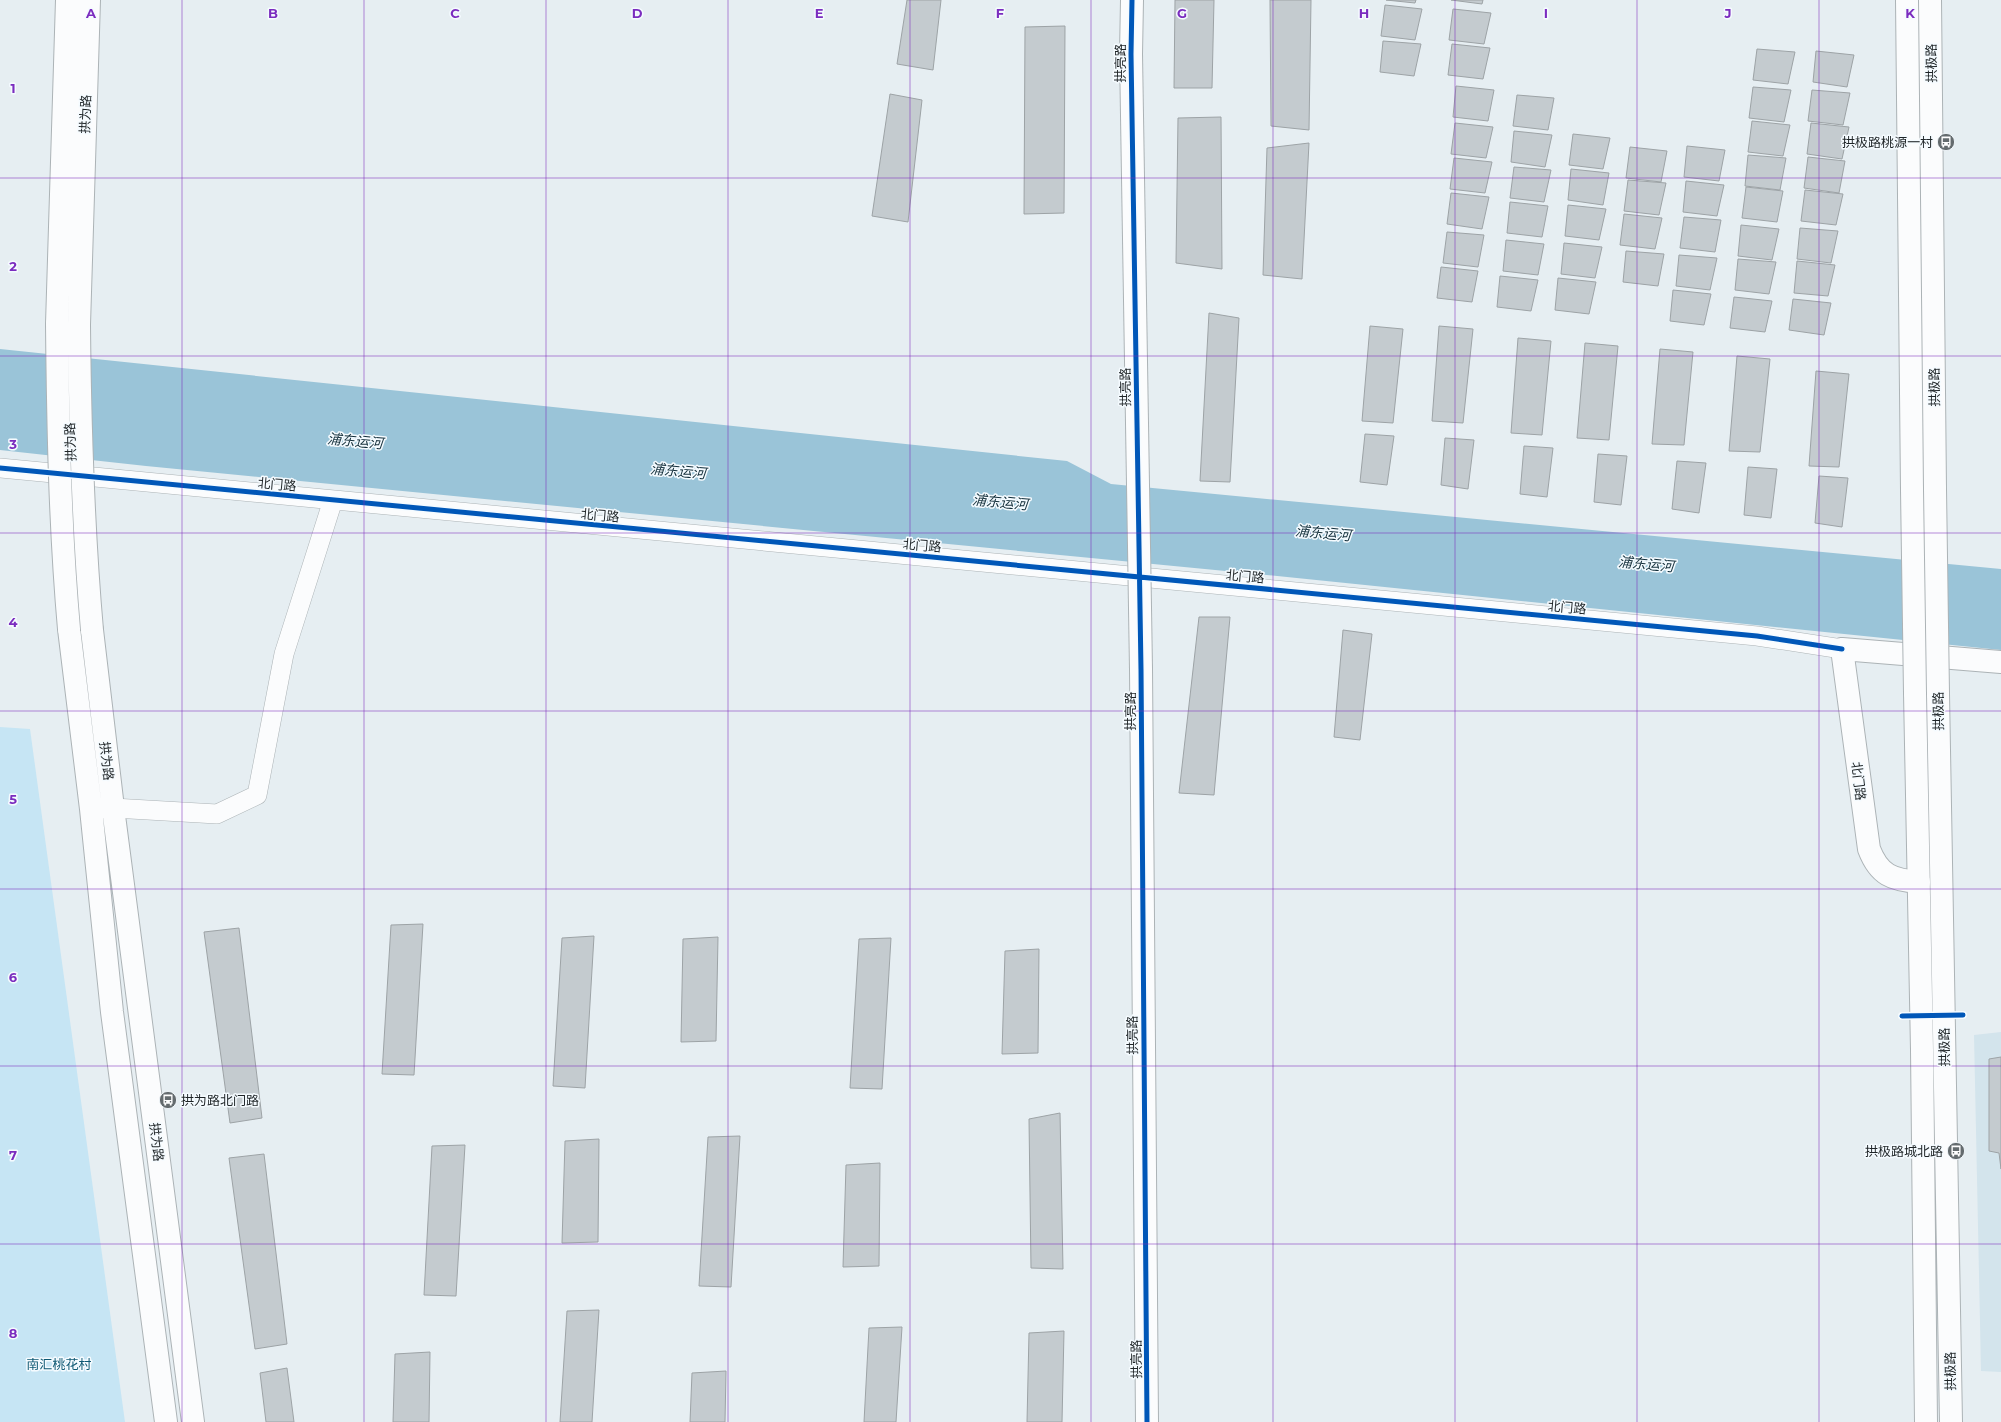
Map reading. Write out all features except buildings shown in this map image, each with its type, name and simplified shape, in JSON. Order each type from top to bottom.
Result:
[{"type":"main road","name":"拱为路","points":[[66,0],[57,324],[58,420],[64,570],[69,629],[91,809],[112,1012],[166,1422]]},
{"type":"main road","name":"拱为路","points":[[89,0],[79,325],[80,428],[86,569],[113,808],[193,1422]]},
{"type":"main road","name":"拱亮路","points":[[1132,0],[1131,54],[1141,669],[1147,1422]]},
{"type":"main road","name":"拱极路","points":[[1907,0],[1912,490],[1926,1422]]},
{"type":"main road","name":"拱极路","points":[[1930,0],[1938,694],[1951,1422]]},
{"type":"main road","name":"北门路","points":[[1919,882],[1906,881],[1889,876],[1878,866],[1869,849],[1842,649],[2001,662]]},
{"type":"street","name":"北门路","points":[[0,468],[1757,636],[1842,649]]},
{"type":"street","points":[[91,809],[113,808],[217,814],[257,795],[284,654],[333,500]]},
{"type":"shaded area","points":[[2001,1032],[2001,1372],[1981,1371],[1974,1035]]},
{"type":"green space","name":"南汇桃花村","points":[[0,727],[30,729],[125,1422],[0,1422]]},
{"type":"water","name":"浦东运河","points":[[0,349],[1067,461],[1111,484],[2001,569],[2001,650],[1287,577],[146,466],[0,450]]},
{"type":"cycle path","points":[[1132,0],[1131,54],[1141,669],[1147,1422]]},
{"type":"cycle path","points":[[0,468],[1757,636],[1842,649]]},
{"type":"cycle path","points":[[1902,1016],[1963,1015]]},
{"type":"place","name":"拱极路桃源一村","points":[[1946,142]]},
{"type":"place","name":"拱为路北门路","points":[[168,1100]]},
{"type":"place","name":"拱极路城北路","points":[[1956,1151]]}]
